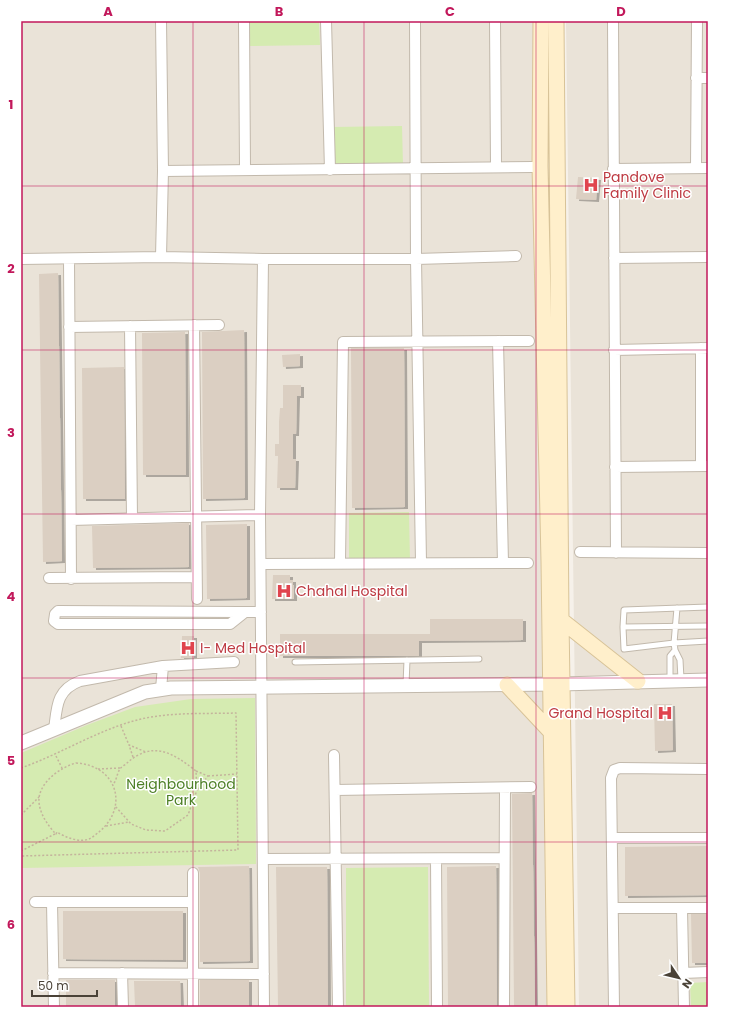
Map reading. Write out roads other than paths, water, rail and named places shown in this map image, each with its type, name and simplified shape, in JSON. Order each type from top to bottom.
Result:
[{"type":"main road","points":[[540,21],[540,166],[548,553],[555,684],[567,1007]]},
{"type":"main road","points":[[555,1007],[550,732],[561,620],[556,21]]},
{"type":"main road","points":[[561,620],[638,681]]},
{"type":"main road","points":[[507,685],[550,732]]},
{"type":"street","points":[[160,21],[163,171],[161,257]]},
{"type":"street","points":[[244,21],[245,168]]},
{"type":"street","points":[[326,21],[330,170]]},
{"type":"street","points":[[415,21],[416,259],[421,562]]},
{"type":"street","points":[[495,21],[496,166]]},
{"type":"street","points":[[612,21],[616,553]]},
{"type":"street","points":[[696,168],[697,21]]},
{"type":"street","points":[[696,78],[708,78]]},
{"type":"street","points":[[163,171],[245,168],[330,170],[533,166]]},
{"type":"street","points":[[613,169],[708,168]]},
{"type":"street","points":[[21,259],[69,260],[161,257],[416,259],[516,256]]},
{"type":"street","points":[[614,258],[708,257]]},
{"type":"street","points":[[263,259],[260,515],[264,1007]]},
{"type":"street","points":[[69,260],[71,579]]},
{"type":"street","points":[[194,325],[197,599]]},
{"type":"street","points":[[69,327],[219,325]]},
{"type":"street","points":[[130,326],[132,518]]},
{"type":"street","points":[[498,341],[503,563]]},
{"type":"street","points":[[340,562],[343,342],[529,341]]},
{"type":"street","points":[[614,350],[704,348],[705,466],[615,467]]},
{"type":"street","points":[[71,520],[260,515]]},
{"type":"street","points":[[580,552],[708,553]]},
{"type":"street","points":[[261,564],[340,562],[528,563]]},
{"type":"street","points":[[49,578],[196,577]]},
{"type":"street","points":[[245,612],[230,624],[58,624],[54,617],[58,611],[261,612]]},
{"type":"street","points":[[54,730],[60,696],[70,685],[80,681],[163,666],[234,662]]},
{"type":"street","points":[[161,689],[163,666]]},
{"type":"street","points":[[21,743],[145,692],[161,689],[262,686],[507,685],[708,680]]},
{"type":"street","points":[[334,755],[338,1007]]},
{"type":"street","points":[[614,1007],[611,778],[614,770],[620,768],[708,769]]},
{"type":"street","points":[[335,790],[531,787]]},
{"type":"street","points":[[504,1007],[505,788]]},
{"type":"street","points":[[612,838],[708,838]]},
{"type":"street","points":[[263,859],[504,858]]},
{"type":"street","points":[[436,859],[437,1007]]},
{"type":"street","points":[[193,873],[193,1007]]},
{"type":"street","points":[[35,902],[193,902]]},
{"type":"street","points":[[52,902],[54,1007]]},
{"type":"street","points":[[613,908],[708,908]]},
{"type":"street","points":[[682,909],[684,1007]]},
{"type":"street","points":[[683,973],[708,972]]},
{"type":"street","points":[[53,973],[264,974]]},
{"type":"street","points":[[122,973],[123,1007]]},
{"type":"lane","points":[[708,607],[624,610],[623,627],[624,649],[674,643],[708,642]]},
{"type":"lane","points":[[675,680],[680,660],[675,650],[674,643],[674,626],[677,608]]},
{"type":"lane","points":[[623,627],[708,626]]},
{"type":"lane","points":[[675,650],[670,656],[675,680]]},
{"type":"lane","points":[[295,662],[479,659]]},
{"type":"lane","points":[[406,685],[407,660]]},
{"type":"place","name":"Pandove Family Clinic","points":[[591,185]]},
{"type":"place","name":"Chahal Hospital","points":[[284,591]]},
{"type":"place","name":"I- Med Hospital","points":[[188,648]]},
{"type":"place","name":"Grand Hospital","points":[[665,713]]},
{"type":"park label","name":"Neighbourhood Park","points":[[181,792]]}]
